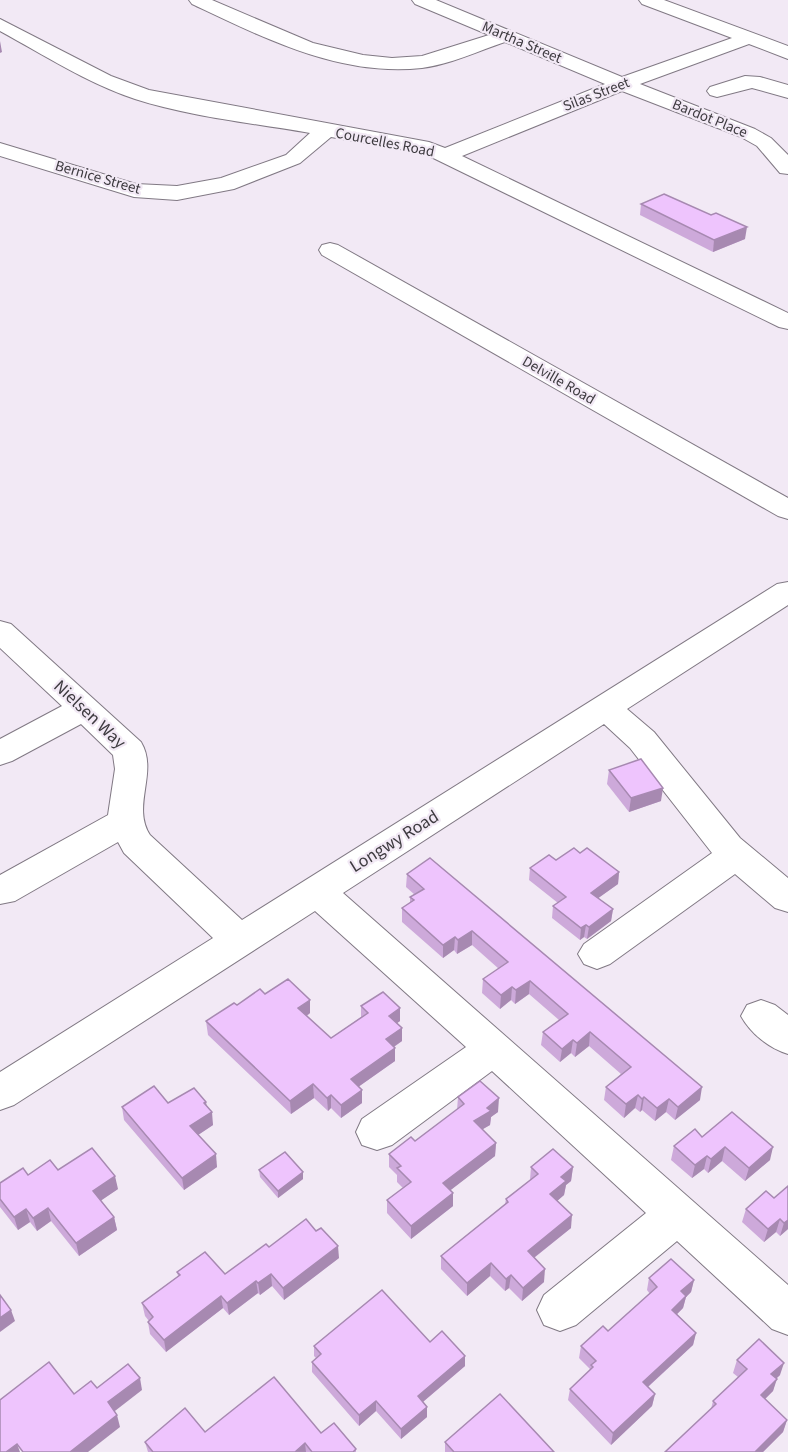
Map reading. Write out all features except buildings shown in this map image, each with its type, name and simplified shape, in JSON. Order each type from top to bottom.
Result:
[{"type":"street","points":[[198,0],[299,46],[333,57],[366,62],[424,62],[506,35]]},
{"type":"street","name":"Martha Street","points":[[421,0],[622,84]]},
{"type":"street","points":[[648,0],[788,53]]},
{"type":"street","name":"Courcelles Road","points":[[0,24],[104,80],[143,94],[192,106],[411,144],[445,154],[788,322]]},
{"type":"street","name":"Silas Street","points":[[445,154],[622,84],[749,38]]},
{"type":"street","points":[[717,91],[742,81],[754,81],[788,92]]},
{"type":"street","name":"Bardot Place","points":[[622,84],[748,133],[764,142],[788,168]]},
{"type":"street","name":"Bernice Street","points":[[0,148],[134,190],[177,193],[226,184],[292,159],[326,130]]},
{"type":"street","name":"Delville Road","points":[[330,250],[788,510]]},
{"type":"street","name":"Longwy Road","points":[[0,1093],[788,591]]},
{"type":"street","name":"Nielsen Way","points":[[1,633],[123,743],[132,757],[126,821]]},
{"type":"street","points":[[605,707],[642,740],[714,834],[735,855],[788,898]]},
{"type":"street","points":[[0,753],[85,708]]},
{"type":"street","points":[[2,891],[126,821],[137,844],[193,899],[241,941]]},
{"type":"street","points":[[597,954],[735,855]]},
{"type":"street","points":[[316,890],[788,1314]]},
{"type":"street","points":[[377,1132],[494,1048]]},
{"type":"street","points":[[560,1310],[678,1214]]}]
